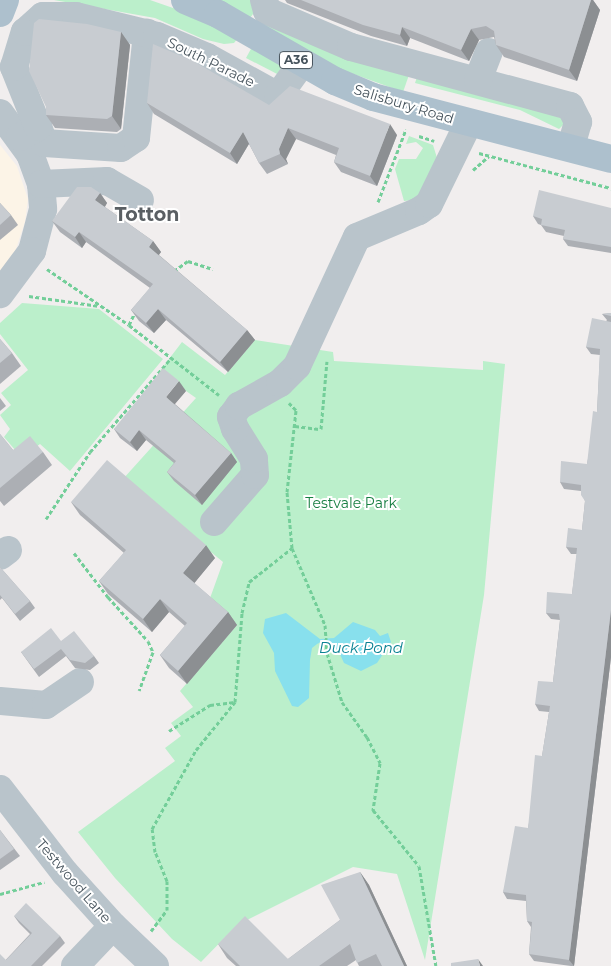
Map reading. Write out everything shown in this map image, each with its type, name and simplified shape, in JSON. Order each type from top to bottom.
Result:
[{"type":"main road","name":"Salisbury Road","points":[[188,0],[218,14],[302,63],[373,97],[407,120],[462,135],[571,147],[611,159]]},
{"type":"street","points":[[264,0],[267,11],[351,47],[570,106],[578,122],[571,147]]},
{"type":"street","name":"South Parade","points":[[14,121],[14,67],[25,32],[43,16],[76,16],[147,33],[207,57],[278,96],[302,63]]},
{"type":"street","points":[[14,121],[44,143],[121,148],[136,138],[147,33]]},
{"type":"street","points":[[478,80],[489,52]]},
{"type":"street","points":[[1,293],[29,257],[41,223],[41,184],[14,121]]},
{"type":"street","points":[[214,522],[255,475],[254,460],[235,429],[231,417],[239,406],[270,388],[297,366],[358,237],[419,211],[429,204],[462,135]]},
{"type":"street","points":[[41,184],[107,181],[140,200]]},
{"type":"street","points":[[0,701],[46,705],[80,682]]},
{"type":"street","name":"Testwood Lane","points":[[0,789],[65,873],[113,926],[155,966]]},
{"type":"street","points":[[75,966],[113,926]]},
{"type":"path","points":[[377,203],[407,120],[462,135],[611,188]]},
{"type":"path","points":[[29,257],[129,325],[227,401]]},
{"type":"path","points":[[166,271],[176,271],[188,261],[213,269]]},
{"type":"path","points":[[1,293],[102,306]]},
{"type":"path","points":[[129,325],[141,303]]},
{"type":"path","points":[[295,426],[321,429],[328,349],[307,346]]},
{"type":"path","points":[[46,519],[90,452],[171,358]]},
{"type":"path","points":[[270,388],[296,410],[287,492],[292,548],[326,631],[327,653],[342,702],[367,737],[380,763],[373,810],[419,866],[436,966]]},
{"type":"path","points":[[136,948],[168,910],[166,881],[155,852],[152,829],[196,750],[235,702],[242,613],[249,582],[292,548]]},
{"type":"path","points":[[74,553],[108,597],[148,641],[153,652],[139,691]]},
{"type":"path","points":[[169,731],[210,705],[235,702]]},
{"type":"path","points":[[0,894],[56,879],[65,873]]},
{"type":"shaded area","points":[[0,145],[17,166],[28,199],[25,222],[14,255],[0,274]]},
{"type":"green space","points":[[54,0],[150,0],[196,16],[238,38],[234,43],[224,44],[203,39],[155,18]]},
{"type":"green space","points":[[220,0],[253,0],[256,10],[250,18]]},
{"type":"green space","points":[[267,21],[409,75],[403,92],[337,68],[263,27]]},
{"type":"green space","points":[[252,47],[280,65],[281,76],[246,58]]},
{"type":"green space","points":[[417,77],[559,111],[564,124],[559,129],[520,110],[415,83]]},
{"type":"green space","points":[[409,136],[433,145],[438,161],[426,187],[413,200],[404,201],[395,169],[399,159],[416,159],[423,148],[416,142],[406,144]]},
{"type":"green space","points":[[22,303],[99,309],[163,359],[70,471],[40,444],[22,458],[4,437],[10,429],[0,415],[11,405],[1,393],[28,370],[0,334],[0,323]]},
{"type":"green space","name":"Testvale Park","points":[[255,340],[333,352],[334,361],[483,370],[483,361],[505,364],[484,595],[425,960],[397,874],[353,867],[237,925],[201,962],[172,939],[115,878],[78,832],[175,761],[165,748],[181,736],[171,723],[193,707],[180,691],[237,625],[209,601],[223,562],[123,479],[196,398],[159,372],[182,342],[225,375]]},
{"type":"water","name":"Duck Pond","points":[[286,613],[320,639],[334,638],[353,622],[375,630],[380,636],[388,633],[391,642],[377,663],[361,671],[344,663],[338,650],[321,642],[317,644],[312,648],[310,660],[309,698],[298,707],[292,706],[275,671],[274,653],[263,633],[265,619]]},
{"type":"building","points":[[301,0],[591,0],[569,70],[496,45],[494,31],[486,26],[471,29],[461,50],[402,27],[400,35],[363,25]]},
{"type":"building","points":[[39,19],[87,24],[121,32],[112,116],[107,119],[46,115],[46,107],[29,71],[34,23]]},
{"type":"building","points":[[153,44],[193,61],[269,105],[290,86],[390,124],[370,176],[334,162],[339,148],[288,128],[279,149],[280,154],[259,163],[243,132],[230,153],[147,103]]},
{"type":"building","points":[[77,187],[91,187],[100,193],[95,200],[153,241],[149,247],[247,330],[220,362],[158,309],[146,323],[131,310],[153,284],[79,232],[75,237],[52,221]]},
{"type":"building","points":[[539,190],[611,208],[611,247],[563,239],[565,230],[541,225],[542,219],[533,216]]},
{"type":"building","points":[[0,203],[11,215],[0,225]]},
{"type":"building","points":[[592,318],[611,322],[611,610],[569,960],[529,954],[532,922],[527,921],[526,895],[503,892],[515,826],[528,828],[535,755],[542,756],[550,706],[535,704],[538,681],[553,682],[560,621],[559,614],[546,613],[547,592],[572,594],[577,548],[566,547],[568,528],[582,530],[585,501],[581,495],[581,485],[560,482],[561,461],[587,464],[593,411],[597,412],[600,349],[586,347]]},
{"type":"building","points":[[0,339],[12,353],[0,363]]},
{"type":"building","points":[[163,368],[179,381],[166,397],[231,453],[195,495],[167,472],[176,461],[139,430],[130,442],[114,429]]},
{"type":"building","points":[[0,434],[13,450],[30,436],[43,452],[0,488]]},
{"type":"building","points":[[107,460],[206,545],[183,573],[228,612],[178,671],[160,655],[187,623],[160,599],[143,619],[99,581],[126,550],[71,502]]},
{"type":"building","points":[[0,567],[30,601],[15,614],[0,595]]},
{"type":"building","points":[[51,628],[61,641],[74,631],[94,656],[85,663],[70,660],[61,649],[34,669],[21,652]]},
{"type":"building","points":[[0,830],[14,849],[0,859]]},
{"type":"building","points":[[360,872],[404,966],[382,966],[376,954],[357,963],[350,944],[319,966],[240,966],[218,944],[245,916],[288,959],[340,920],[321,885]]},
{"type":"building","points":[[26,903],[60,936],[31,966],[0,966],[0,954],[6,960],[32,933],[14,916]]},
{"type":"building","points":[[478,959],[480,966],[451,966],[451,963]]},
{"type":"district","name":"Totton","points":[[147,215]]}]
